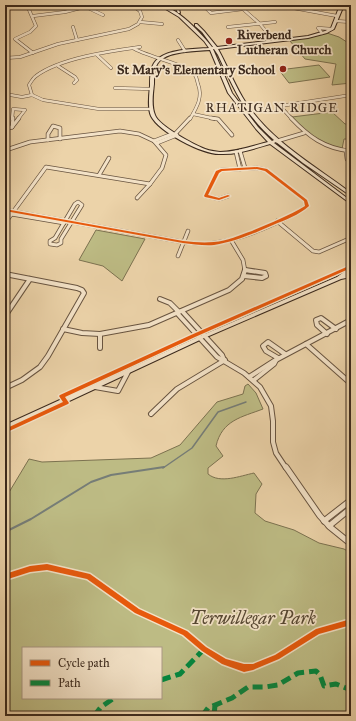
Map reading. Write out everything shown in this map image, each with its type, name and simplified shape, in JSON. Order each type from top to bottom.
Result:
[{"type":"main road","points":[[164,5],[179,12],[203,31],[217,48],[236,91],[274,142],[351,195]]},
{"type":"main road","points":[[164,5],[180,16],[198,32],[211,48],[230,93],[257,128],[351,203]]},
{"type":"main road","points":[[176,5],[179,12]]},
{"type":"main road","points":[[274,142],[238,151],[222,153],[204,150],[175,134],[156,120],[151,109],[154,67],[160,59],[169,54],[273,40],[308,37],[322,33],[332,28],[342,6]]},
{"type":"main road","points":[[339,278],[351,269]]},
{"type":"main road","points":[[5,428],[203,337],[339,278],[351,275]]},
{"type":"street","points":[[27,5],[36,24],[35,28],[15,39],[33,53]]},
{"type":"street","points":[[33,16],[92,5]]},
{"type":"street","points":[[5,58],[20,57],[58,44],[124,31],[134,27],[140,22],[142,17],[141,12],[132,5]]},
{"type":"street","points":[[203,5],[211,13],[243,9]]},
{"type":"street","points":[[242,5],[241,6],[243,9],[260,24],[273,40]]},
{"type":"street","points":[[342,6],[351,8]]},
{"type":"street","points":[[86,7],[103,16]]},
{"type":"street","points":[[288,7],[337,16]]},
{"type":"street","points":[[336,21],[351,22]]},
{"type":"street","points":[[140,22],[162,24]]},
{"type":"street","points":[[228,27],[275,22]]},
{"type":"street","points":[[73,27],[77,40]]},
{"type":"street","points":[[178,40],[185,51]]},
{"type":"street","points":[[140,47],[78,58],[39,73],[30,80],[27,88],[32,95],[43,100],[99,109],[151,109]]},
{"type":"street","points":[[133,48],[142,54],[160,59],[194,74],[200,92],[200,96],[185,126],[175,134],[155,142]]},
{"type":"street","points":[[97,55],[111,68]]},
{"type":"street","points":[[58,66],[75,78],[76,80],[74,83]]},
{"type":"street","points":[[115,88],[152,89]]},
{"type":"street","points":[[5,94],[22,97],[32,95]]},
{"type":"street","points":[[351,95],[280,106],[304,133],[319,143],[330,148],[351,151]]},
{"type":"street","points":[[5,129],[12,127],[26,111],[25,110],[13,109],[12,127]]},
{"type":"street","points":[[192,114],[218,120],[232,135]]},
{"type":"street","points":[[48,140],[48,134],[52,126],[57,126],[60,128],[60,138]]},
{"type":"street","points":[[5,154],[9,149],[27,143],[60,138],[120,132],[139,134],[155,142],[166,155],[162,168],[137,198]]},
{"type":"street","points":[[274,142],[304,133]]},
{"type":"street","points":[[5,147],[9,149]]},
{"type":"street","points":[[238,151],[245,168]]},
{"type":"street","points":[[238,151],[240,169]]},
{"type":"street","points":[[346,151],[346,160],[351,164]]},
{"type":"street","points":[[99,176],[109,158]]},
{"type":"street","points":[[5,223],[46,167],[150,184]]},
{"type":"street","points":[[5,213],[71,222],[183,242],[207,244],[231,240],[277,221],[307,206],[307,203],[265,169],[260,168],[218,171],[206,193],[207,196],[217,199],[228,196]]},
{"type":"street","points":[[81,202],[82,204],[61,239],[61,243],[53,246],[50,244],[50,241],[54,238],[64,221],[75,204],[81,202]]},
{"type":"street","points":[[5,210],[12,213]]},
{"type":"street","points":[[277,221],[314,251],[320,252],[351,238]]},
{"type":"street","points":[[178,256],[188,231]]},
{"type":"street","points":[[63,329],[82,333],[100,334],[143,326],[233,288],[244,276],[245,270],[243,260],[231,240]]},
{"type":"street","points":[[244,276],[262,278],[266,276],[265,273],[245,270]]},
{"type":"street","points":[[5,274],[77,288],[83,291],[83,294],[63,329],[40,366],[22,380],[5,388]]},
{"type":"street","points":[[5,316],[30,279]]},
{"type":"street","points":[[160,299],[170,303],[179,312],[203,337],[217,357],[254,380],[265,392],[271,407],[273,420],[272,442],[276,452],[324,521],[351,544]]},
{"type":"street","points":[[327,334],[317,325],[316,320],[321,318],[336,329]]},
{"type":"street","points":[[249,377],[270,361],[327,334],[351,320]]},
{"type":"street","points":[[100,334],[100,348]]},
{"type":"street","points":[[277,359],[266,351],[263,346],[265,343],[272,343],[284,354]]},
{"type":"street","points":[[306,344],[349,382],[351,381]]},
{"type":"street","points":[[254,380],[274,364],[277,359]]},
{"type":"street","points":[[151,414],[178,389],[224,360]]},
{"type":"street","points":[[95,387],[118,391],[128,372]]},
{"type":"street","points":[[324,521],[351,500]]},
{"type":"street","points":[[329,526],[351,508]]},
{"type":"green space","points":[[327,33],[339,37],[350,44],[348,62],[351,63],[351,83],[332,85],[336,64],[305,59],[290,41]]},
{"type":"green space","points":[[319,65],[330,77],[289,83],[279,70]]},
{"type":"green space","points":[[332,112],[345,124],[351,124],[351,139],[344,139],[342,149],[314,137],[292,117]]},
{"type":"green space","points":[[96,230],[145,239],[122,281],[103,266],[79,260]]},
{"type":"green space","name":"Terwillegar Park","points":[[248,384],[256,393],[263,409],[240,417],[223,430],[216,446],[223,456],[208,468],[208,474],[213,477],[224,479],[254,473],[262,484],[256,494],[255,513],[265,521],[294,530],[319,543],[344,549],[351,553],[351,716],[5,716],[5,499],[29,459],[42,462],[151,458],[180,445],[217,402],[243,394],[245,386]]},
{"type":"waterway","points":[[163,468],[192,448],[218,412],[246,402]]},
{"type":"waterway","points":[[5,532],[31,519],[91,482],[111,475],[164,467]]},
{"type":"marked path","points":[[162,680],[180,674],[204,649]]},
{"type":"marked path","points":[[202,716],[208,708],[232,698],[248,687],[256,688],[282,684],[298,673],[316,671],[320,675],[324,686],[336,684],[351,690]]},
{"type":"marked path","points":[[94,716],[101,707],[113,699]]},
{"type":"marked path","points":[[214,716],[215,705]]},
{"type":"cycle path","points":[[5,210],[183,242],[208,244],[225,241],[249,233],[290,216],[307,206],[306,201],[266,170],[257,168],[221,170],[217,172],[206,196],[219,199],[228,196]]},
{"type":"cycle path","points":[[5,431],[66,403],[62,396],[351,266]]},
{"type":"cycle path","points":[[5,577],[30,569],[47,567],[88,576],[137,611],[185,633],[204,649],[224,662],[244,668],[253,667],[277,657],[318,631],[351,622]]},
{"type":"place","name":"Riverbend Lutheran Church","points":[[229,41]]},
{"type":"place","name":"St Mary's Elementary School","points":[[283,69]]},
{"type":"district","name":"RHATIGAN RIDGE","points":[[272,107]]}]
